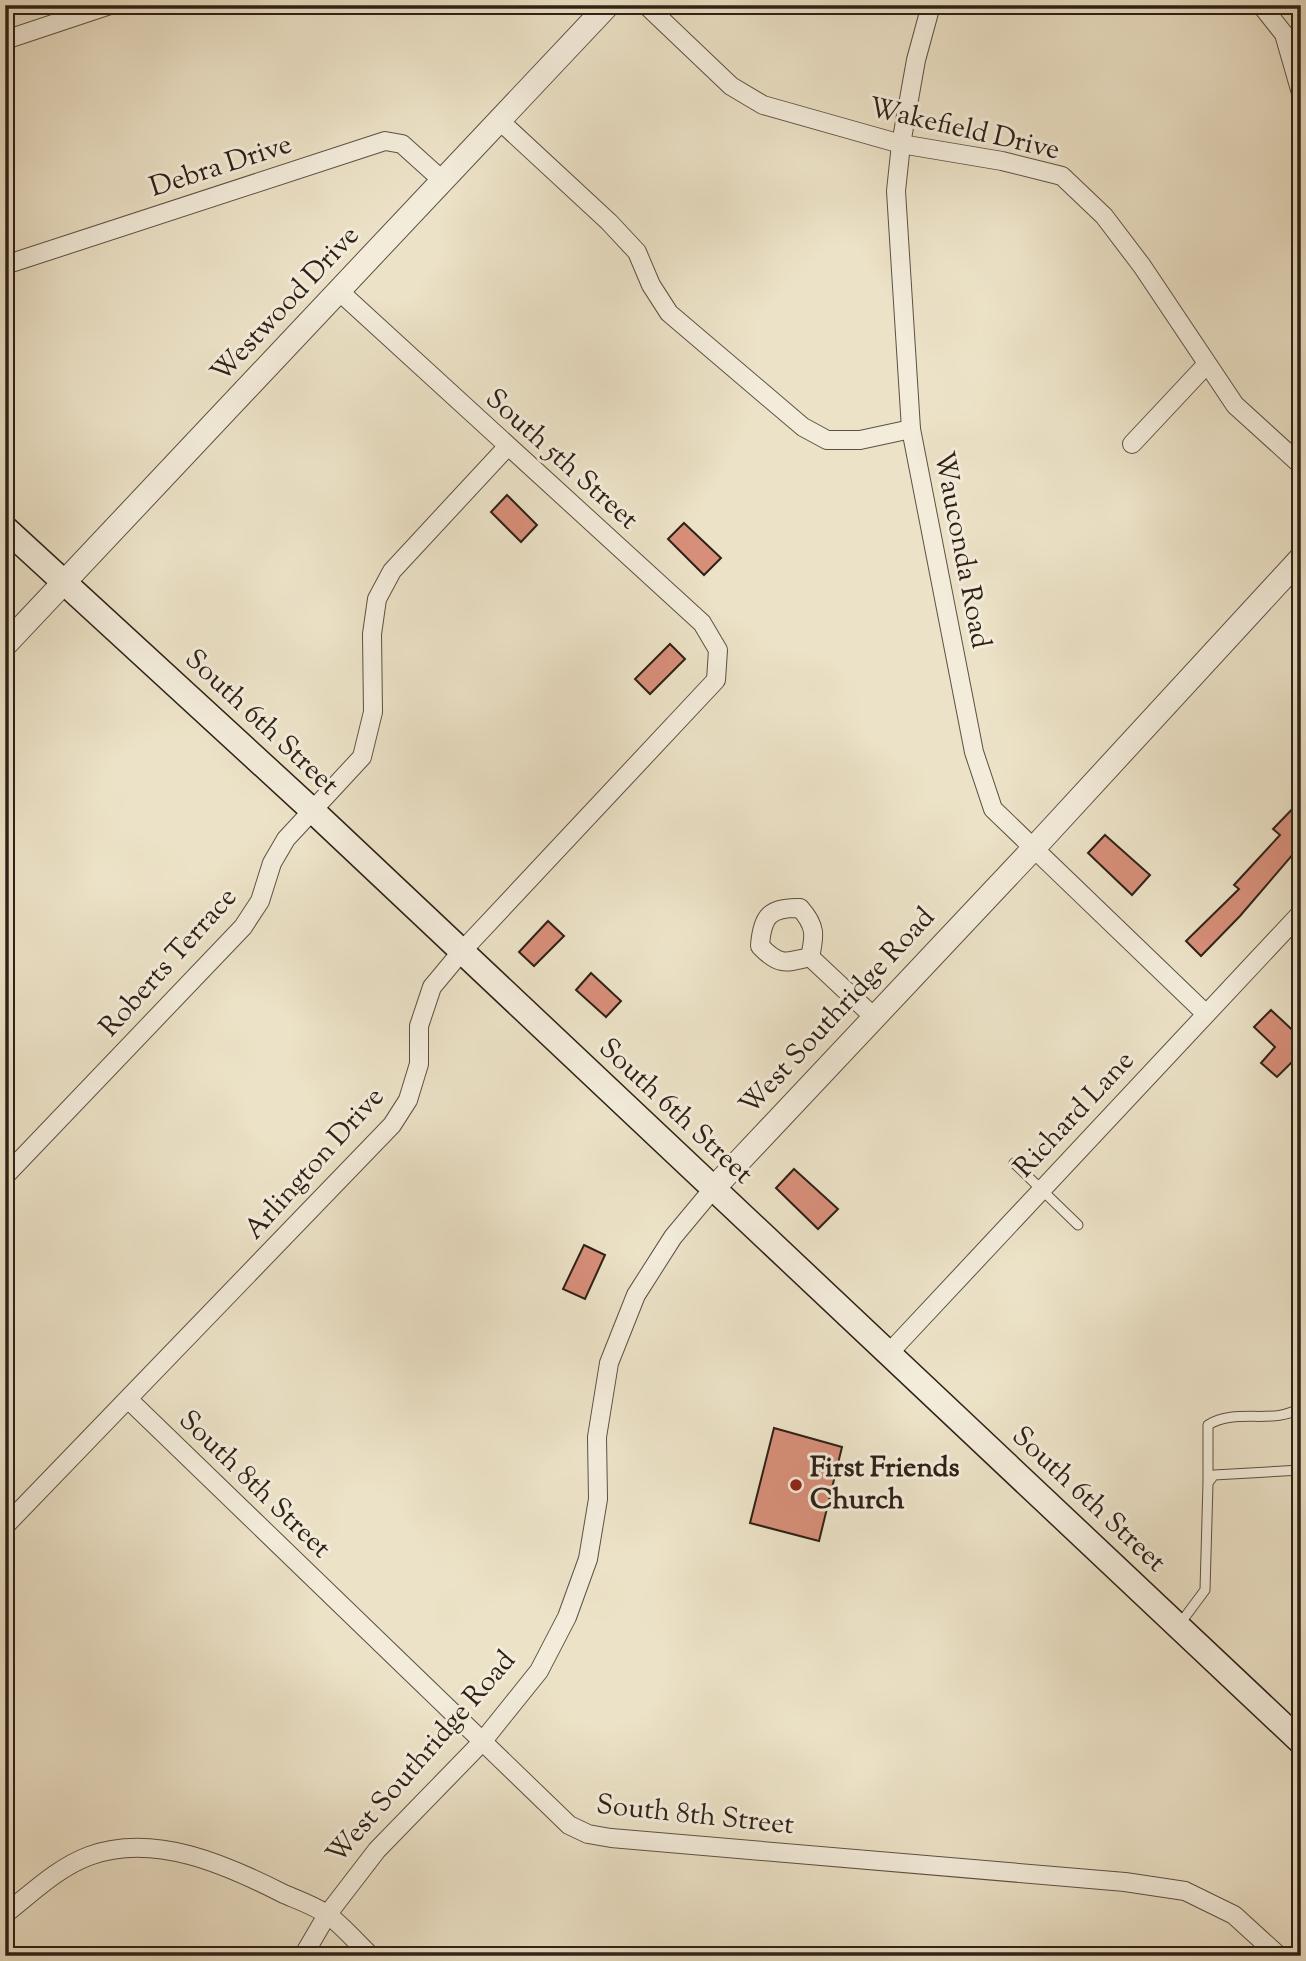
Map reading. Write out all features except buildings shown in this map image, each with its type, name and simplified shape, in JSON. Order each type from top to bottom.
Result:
[{"type":"main road","name":"South 6th Street","points":[[5,528],[313,811],[1178,1626],[1298,1733]]},
{"type":"street","points":[[5,40],[110,5]]},
{"type":"street","name":"Westwood Drive","points":[[5,645],[608,5]]},
{"type":"street","name":"Wakefield Drive","points":[[646,5],[732,86],[763,105],[901,144],[1062,176],[1104,216],[1142,266],[1236,405],[1301,465]]},
{"type":"street","name":"Wauconda Road","points":[[931,5],[916,60],[901,144],[896,191],[911,429],[974,752],[993,809],[1206,1014]]},
{"type":"street","points":[[1261,5],[1284,34],[1301,93]]},
{"type":"street","points":[[500,121],[609,222],[637,252],[651,285],[669,313],[803,427],[827,440],[860,440],[911,429]]},
{"type":"street","name":"Debra Drive","points":[[5,265],[385,141],[402,144],[443,181]]},
{"type":"street","name":"South 5th Street","points":[[340,292],[702,623],[718,650],[716,681]]},
{"type":"street","points":[[1132,444],[1208,364]]},
{"type":"street","name":"Roberts Terrace","points":[[5,1176],[243,928],[260,901],[272,863],[286,839],[362,757],[373,712],[372,634],[377,599],[392,571],[507,447]]},
{"type":"street","name":"West Southridge Road","points":[[303,1956],[327,1915],[377,1850],[482,1742],[539,1671],[567,1617],[588,1559],[598,1499],[597,1437],[609,1363],[636,1296],[673,1237],[713,1189],[1034,848],[1301,558]]},
{"type":"street","name":"Arlington Drive","points":[[5,1526],[392,1125],[408,1100],[419,1064],[419,1026],[432,987],[462,951],[716,681]]},
{"type":"street","name":"Richard Lane","points":[[888,1353],[1301,914]]},
{"type":"street","points":[[810,957],[874,1017]]},
{"type":"street","name":"South 8th Street","points":[[129,1400],[569,1825],[588,1834],[611,1838],[1125,1882],[1185,1891],[1234,1915],[1279,1956]]},
{"type":"street","points":[[5,1913],[63,1869],[81,1860],[117,1849],[142,1848],[192,1856],[267,1885],[327,1915],[371,1956]]},
{"type":"lane","points":[[1014,1163],[1078,1225]]},
{"type":"lane","points":[[1178,1626],[1205,1590],[1208,1425],[1221,1417],[1290,1415],[1301,1407]]},
{"type":"lane","points":[[1208,1483],[1214,1475],[1301,1470]]},
{"type":"place","name":"First Friends Church","points":[[796,1485]]}]
